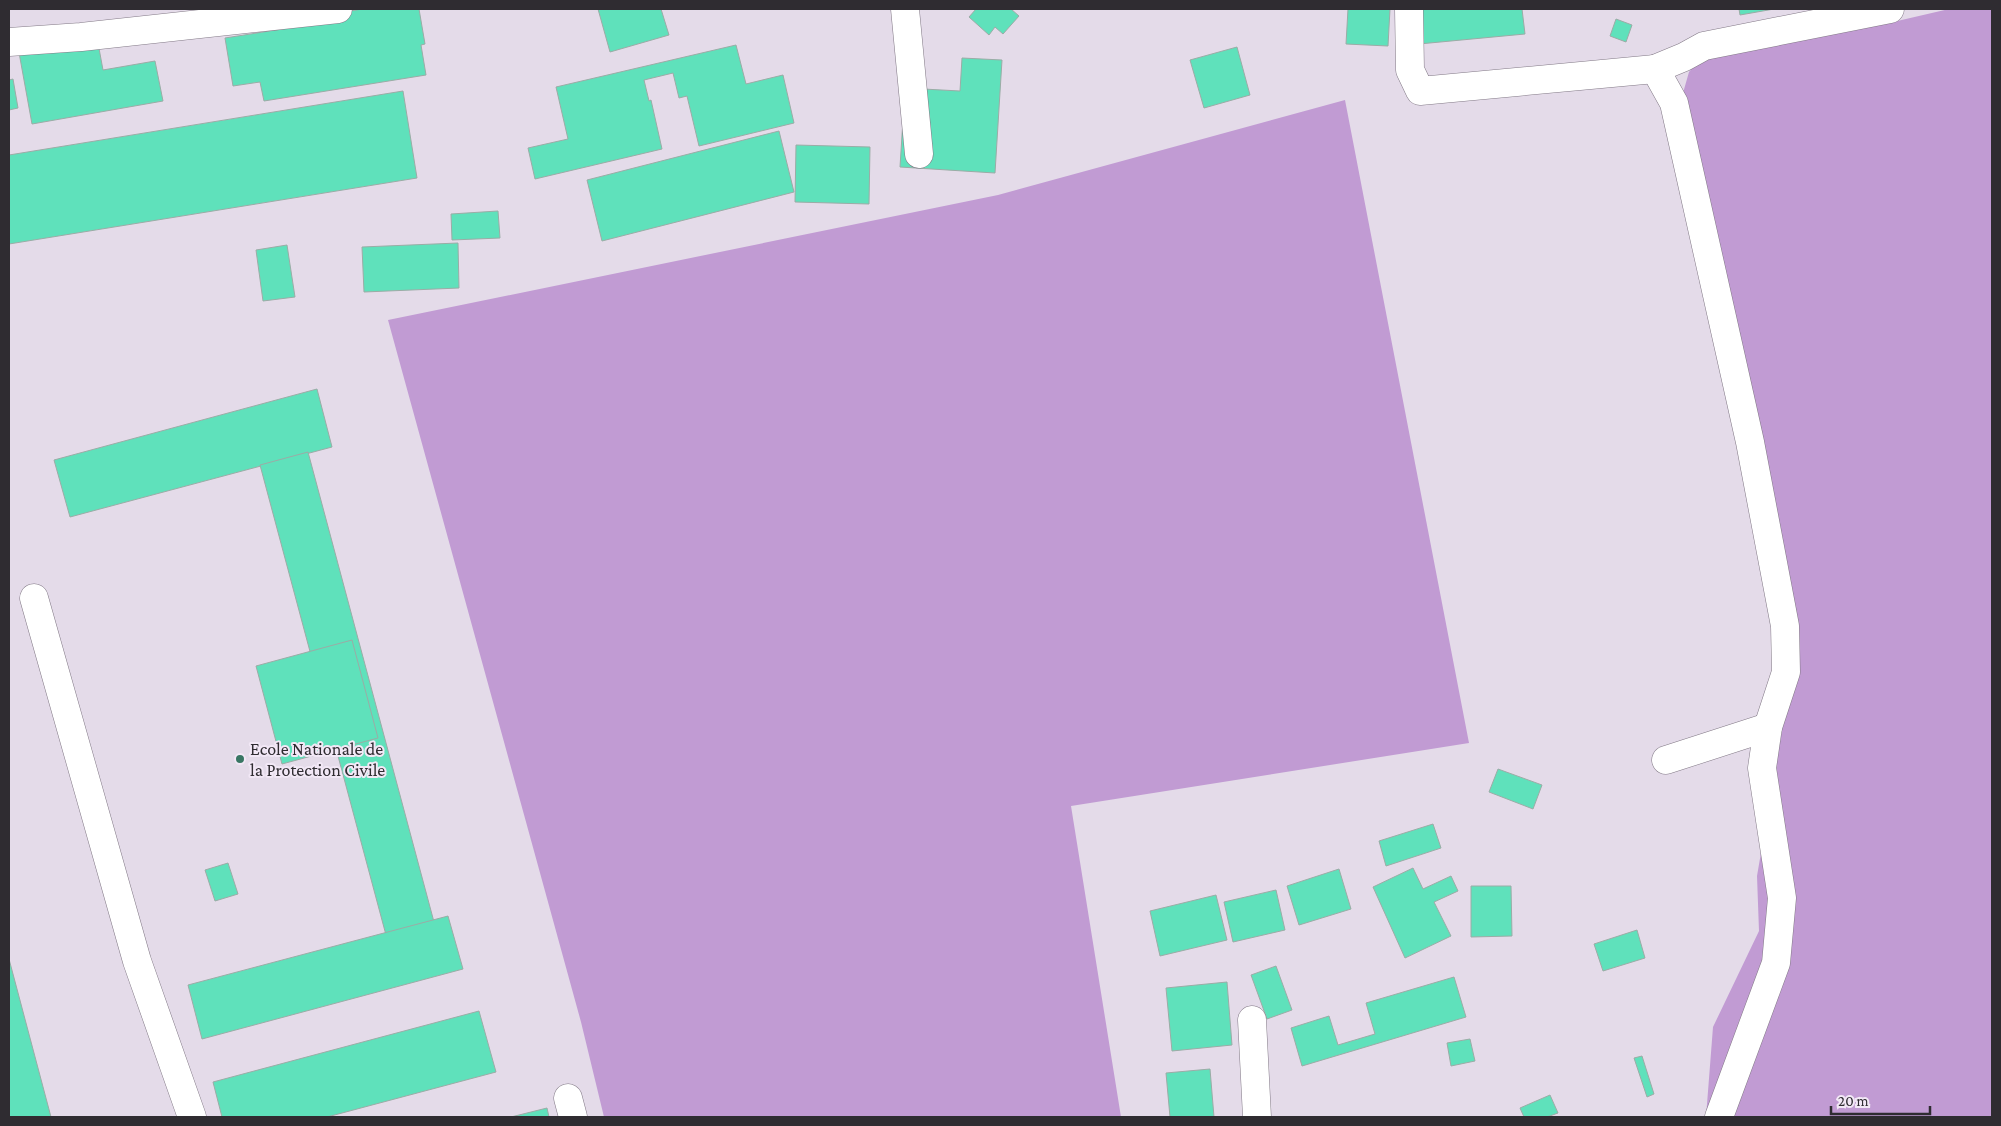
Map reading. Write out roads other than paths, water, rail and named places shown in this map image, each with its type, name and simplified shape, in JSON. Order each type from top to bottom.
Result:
[{"type":"street","points":[[9,42],[91,36],[338,9]]},
{"type":"street","points":[[905,9],[920,154]]},
{"type":"street","points":[[1409,9],[1410,70],[1420,91],[1655,69],[1704,46],[1890,9]]},
{"type":"street","points":[[1655,69],[1674,103],[1750,442],[1785,626],[1786,672],[1768,727],[1762,768],[1782,898],[1776,963],[1719,1117]]},
{"type":"street","points":[[34,598],[137,961],[192,1117]]},
{"type":"street","points":[[1666,760],[1768,727]]},
{"type":"street","points":[[1252,1020],[1257,1117]]},
{"type":"place","name":"Ecole Nationale de la Protection Civile","points":[[240,759]]}]
